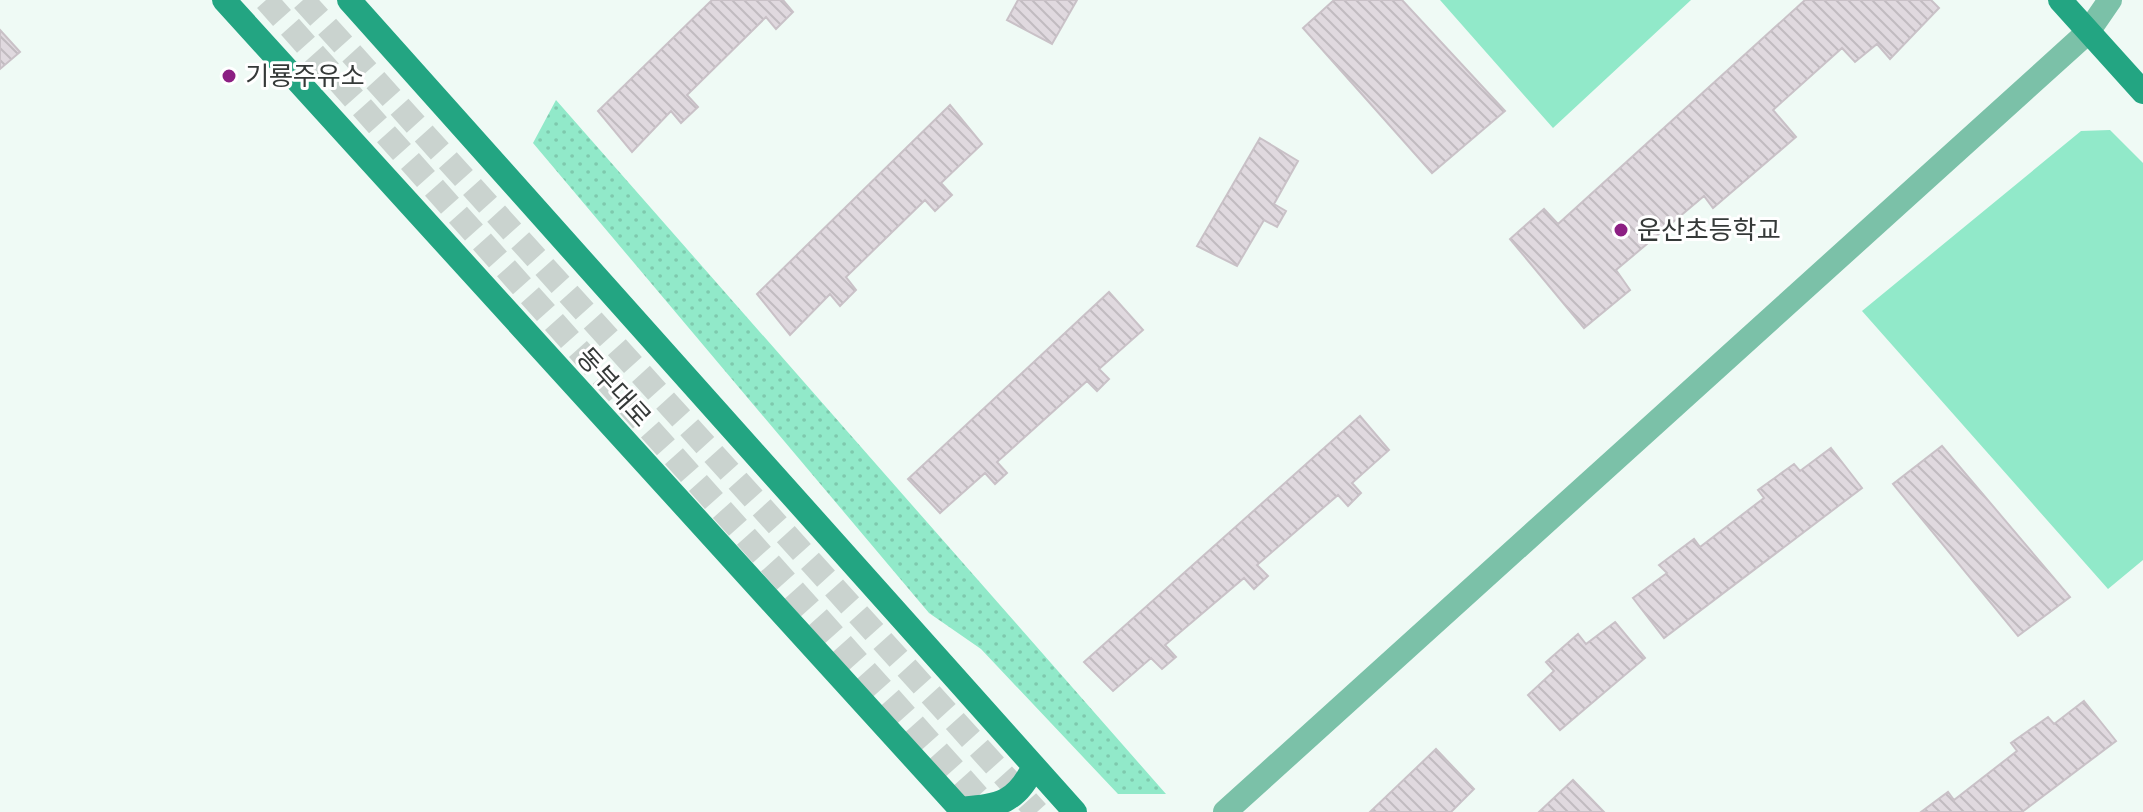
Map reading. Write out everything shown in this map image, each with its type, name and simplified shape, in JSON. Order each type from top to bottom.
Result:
[{"type":"main road","name":"동부대로","points":[[224,0],[961,811]]},
{"type":"main road","points":[[349,0],[1075,812]]},
{"type":"main road","points":[[2060,0],[2143,92]]},
{"type":"main road","points":[[961,811],[1003,804],[1025,785],[1034,766]]},
{"type":"street","points":[[1225,812],[2088,32],[2110,0]]},
{"type":"green space","points":[[1440,0],[1691,0],[1553,128]]},
{"type":"green space","points":[[556,100],[1166,794],[1118,794],[981,649],[929,613],[533,143]]},
{"type":"green space","points":[[2110,130],[2143,163],[2143,560],[2108,589],[1862,311],[2081,131]]},
{"type":"building","points":[[712,0],[783,0],[793,12],[776,29],[766,17],[687,95],[698,107],[681,123],[671,111],[632,152],[598,111]]},
{"type":"building","points":[[1018,0],[1077,0],[1052,44],[1007,20]]},
{"type":"building","points":[[1334,0],[1402,0],[1505,111],[1432,173],[1303,28]]},
{"type":"building","points":[[1805,0],[1931,0],[1939,8],[1890,59],[1877,44],[1855,62],[1842,48],[1773,110],[1796,137],[1713,208],[1704,196],[1616,270],[1630,290],[1584,328],[1510,239],[1544,209],[1558,224]]},
{"type":"building","points":[[0,30],[20,52],[0,69]]},
{"type":"building","points":[[950,105],[982,144],[941,183],[952,195],[935,211],[925,200],[846,277],[856,290],[840,306],[830,294],[790,335],[757,294]]},
{"type":"building","points":[[1260,138],[1298,161],[1274,204],[1286,211],[1277,227],[1264,220],[1237,266],[1197,246]]},
{"type":"building","points":[[1109,292],[1143,330],[1099,369],[1109,379],[1097,391],[1087,381],[997,462],[1007,473],[995,484],[985,473],[940,513],[908,479]]},
{"type":"building","points":[[1360,416],[1389,450],[1352,483],[1361,493],[1348,506],[1338,495],[1257,565],[1268,576],[1254,589],[1244,578],[1165,645],[1176,657],[1162,669],[1151,658],[1113,691],[1084,662]]},
{"type":"building","points":[[1942,446],[2070,597],[2018,636],[1893,484]]},
{"type":"building","points":[[1831,448],[1862,488],[1664,638],[1633,598],[1667,573],[1659,565],[1694,539],[1700,547],[1764,498],[1758,490],[1794,464],[1800,471]]},
{"type":"building","points":[[1615,622],[1645,658],[1560,730],[1528,695],[1554,671],[1546,662],[1578,634],[1586,644]]},
{"type":"building","points":[[2084,701],[2116,741],[2022,812],[1921,812],[1948,792],[1954,800],[2017,751],[2011,743],[2048,717],[2054,724]]},
{"type":"building","points":[[1436,749],[1474,789],[1451,812],[1370,812]]},
{"type":"building","points":[[1573,780],[1604,812],[1539,812]]},
{"type":"tunnel","points":[[266,0],[992,812]]},
{"type":"tunnel","points":[[303,0],[1037,812]]},
{"type":"place","name":"기룡주유소","points":[[229,76]]},
{"type":"place","name":"운산초등학교","points":[[1621,230]]}]
